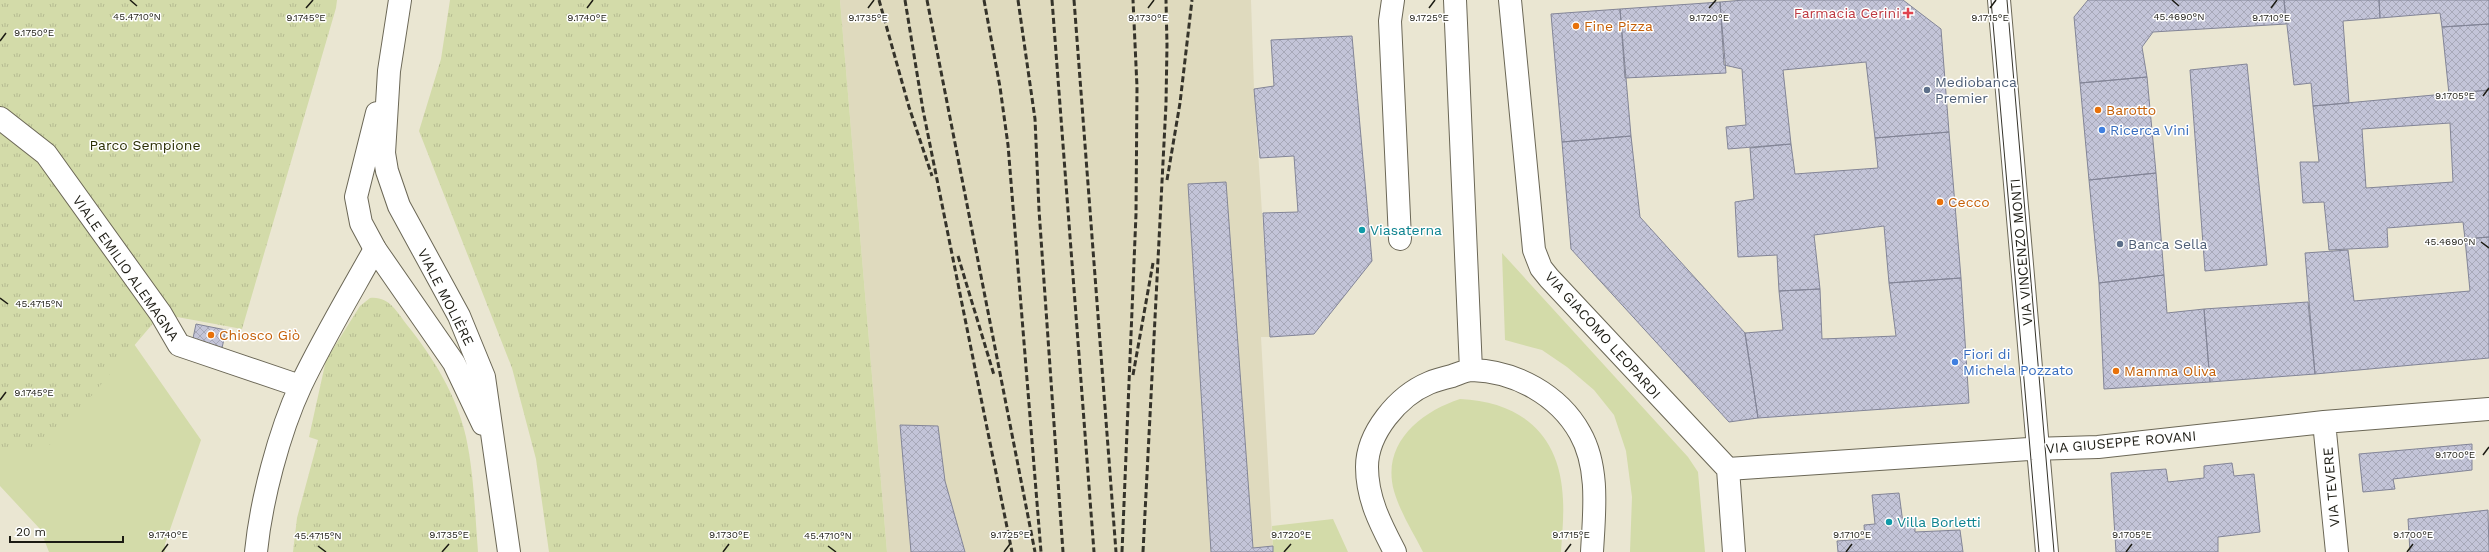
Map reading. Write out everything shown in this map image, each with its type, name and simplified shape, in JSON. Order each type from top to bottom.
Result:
[{"type":"street","points":[[256,552],[263,508],[271,473],[300,386],[375,249],[361,223],[356,198],[389,71],[400,0]]},
{"type":"street","points":[[1393,0],[1390,21],[1400,239]]},
{"type":"street","points":[[1455,0],[1471,370]]},
{"type":"street","name":"VIA GIACOMO LEOPARDI","points":[[1510,0],[1534,250],[1541,268],[1603,338],[1728,469]]},
{"type":"street","name":"VIA VINCENZO MONTI","points":[[1999,0],[2046,552]]},
{"type":"street","name":"VIALE MOLIÈRE","points":[[389,71],[384,153],[387,171],[399,206],[459,316],[484,377],[498,463],[509,552]]},
{"type":"street","name":"VIALE EMILIO ALEMAGNA","points":[[0,118],[46,154],[161,314],[179,345],[300,386]]},
{"type":"street","name":"VIALE MOLIÈRE","points":[[375,249],[454,363],[471,396],[498,463]]},
{"type":"street","points":[[1395,552],[1369,496],[1367,466],[1373,440],[1386,418],[1405,398],[1428,383],[1471,370],[1513,377],[1538,390],[1559,406],[1580,433],[1590,460],[1594,498],[1592,552]]},
{"type":"street","name":"VIA GIUSEPPE ROVANI","points":[[1728,469],[2038,449],[2098,447],[2324,422],[2489,409]]},
{"type":"street","name":"VIA TEVERE","points":[[2324,422],[2337,552]]},
{"type":"street","points":[[1728,469],[1734,552]]},
{"type":"shaded area","points":[[840,0],[1251,0],[1254,89],[1270,337],[1261,337],[1273,552],[887,552]]},
{"type":"green space","name":"Parco Sempione","points":[[0,0],[337,0],[336,8],[242,329],[161,314],[47,448],[0,450]]},
{"type":"green space","points":[[450,0],[840,0],[887,552],[549,552],[536,459],[512,368],[419,131],[441,59]]},
{"type":"green space","points":[[0,154],[101,277],[134,344],[201,440],[165,544],[165,552],[49,552],[40,529],[0,486]]},
{"type":"green space","points":[[1502,253],[1688,457],[1698,472],[1705,552],[1630,552],[1632,497],[1626,451],[1614,415],[1594,390],[1567,367],[1542,350],[1505,340]]},
{"type":"green space","points":[[370,298],[377,298],[387,302],[396,310],[417,337],[435,364],[457,407],[466,437],[471,465],[478,552],[293,552],[297,518],[318,440],[309,437],[326,360],[360,306]]},
{"type":"green space","points":[[1460,399],[1502,407],[1520,415],[1534,427],[1546,441],[1555,458],[1561,477],[1563,526],[1561,552],[1423,552],[1403,514],[1394,491],[1391,474],[1393,459],[1407,432],[1418,421],[1431,412]]},
{"type":"green space","points":[[1333,519],[1348,552],[1273,552],[1272,526]]},
{"type":"building","points":[[1744,0],[1903,0],[1941,29],[1949,132],[1875,138],[1866,62],[1783,70],[1791,144],[1728,149],[1726,127],[1746,125],[1742,69],[1724,65],[1720,2]]},
{"type":"building","points":[[2088,0],[2284,0],[2286,24],[2153,32],[2142,47],[2147,77],[2080,83],[2074,17]]},
{"type":"building","points":[[2284,0],[2379,0],[2380,18],[2343,21],[2349,103],[2313,106],[2311,83],[2294,85]]},
{"type":"building","points":[[2379,0],[2489,0],[2489,24],[2442,27],[2440,13],[2380,18]]},
{"type":"building","points":[[1720,2],[1726,73],[1625,78],[1620,9]]},
{"type":"building","points":[[1620,9],[1631,136],[1562,142],[1551,14]]},
{"type":"building","points":[[2489,24],[2489,90],[2449,94],[2442,27]]},
{"type":"building","points":[[1352,36],[1372,261],[1314,334],[1270,337],[1263,213],[1298,212],[1294,156],[1260,158],[1254,89],[1274,86],[1271,40]]},
{"type":"building","points":[[2247,64],[2267,265],[2205,271],[2190,70]]},
{"type":"building","points":[[2147,77],[2156,173],[2089,180],[2080,83]]},
{"type":"building","points":[[2489,90],[2489,237],[2465,239],[2463,222],[2387,228],[2388,247],[2329,250],[2324,202],[2303,203],[2300,162],[2319,162],[2313,106]],"holes":[[[2450,123],[2453,182],[2366,188],[2362,129]]]},
{"type":"building","points":[[1949,132],[1961,278],[1889,283],[1884,226],[1814,235],[1820,289],[1779,291],[1777,255],[1738,257],[1735,202],[1754,199],[1750,148],[1791,144],[1795,174],[1878,168],[1875,138]]},
{"type":"building","points":[[1631,136],[1640,217],[1745,333],[1758,418],[1729,422],[1571,249],[1562,142]]},
{"type":"building","points":[[2156,173],[2164,275],[2099,283],[2089,180]]},
{"type":"building","points":[[1226,182],[1253,548],[1273,546],[1273,552],[1211,552],[1188,184]]},
{"type":"building","points":[[2489,237],[2489,358],[2315,374],[2305,253],[2348,250],[2354,301],[2470,291],[2465,239]]},
{"type":"building","points":[[2164,275],[2167,313],[2204,309],[2210,382],[2104,389],[2099,283]]},
{"type":"building","points":[[1961,278],[1969,403],[1758,418],[1745,333],[1783,330],[1779,291],[1820,289],[1822,339],[1896,336],[1889,283]]},
{"type":"building","points":[[2308,302],[2315,374],[2210,382],[2204,309]]},
{"type":"building","points":[[196,324],[226,330],[222,348],[192,343]]},
{"type":"building","points":[[900,425],[938,426],[945,481],[965,552],[911,552]]},
{"type":"building","points":[[2472,444],[2472,470],[2393,479],[2395,489],[2363,492],[2359,454]]},
{"type":"building","points":[[2232,463],[2234,476],[2254,474],[2260,532],[2218,537],[2218,552],[2116,552],[2111,473],[2166,469],[2168,482],[2204,478],[2204,466]]},
{"type":"building","name":"Villa Borletti","points":[[1899,493],[1903,523],[1915,521],[1915,532],[1960,530],[1963,552],[1838,552],[1837,541],[1865,539],[1864,525],[1875,524],[1872,495]]},
{"type":"building","points":[[2488,510],[2489,552],[2410,552],[2408,519]]},
{"type":"tram line","points":[[1991,0],[2039,552]]},
{"type":"tram line","points":[[2007,0],[2054,552]]},
{"type":"railway","points":[[879,0],[909,107],[932,176]]},
{"type":"railway","points":[[905,0],[923,110],[1012,552]]},
{"type":"railway","points":[[927,0],[1035,552]]},
{"type":"railway","points":[[984,0],[1000,87],[1008,145],[1041,552]]},
{"type":"railway","points":[[1018,0],[1035,119],[1039,210],[1063,552]]},
{"type":"railway","points":[[1052,0],[1094,552]]},
{"type":"railway","points":[[1074,0],[1116,552]]},
{"type":"railway","points":[[1122,552],[1136,214],[1137,87],[1133,0]]},
{"type":"railway","points":[[1143,552],[1166,104],[1166,0]]},
{"type":"railway","points":[[1167,180],[1180,103],[1192,0]]},
{"type":"railway","points":[[958,256],[994,375]]},
{"type":"railway","points":[[1133,375],[1153,263]]},
{"type":"place","name":"Farmacia Cerini","points":[[1908,13]]},
{"type":"place","name":"Fine Pizza","points":[[1576,26]]},
{"type":"place","name":"Mediobanca Premier","points":[[1927,90]]},
{"type":"place","name":"Barotto","points":[[2098,110]]},
{"type":"place","name":"Ricerca Vini","points":[[2102,130]]},
{"type":"place","name":"Cecco","points":[[1940,202]]},
{"type":"place","name":"Viasaterna","points":[[1362,230]]},
{"type":"place","name":"Banca Sella","points":[[2120,244]]},
{"type":"place","name":"Chiosco Giò","points":[[211,335]]},
{"type":"place","name":"Fiori di Michela Pozzato","points":[[1955,362]]},
{"type":"place","name":"Mamma Oliva","points":[[2116,371]]},
{"type":"place","name":"Villa Borletti","points":[[1889,522]]}]
